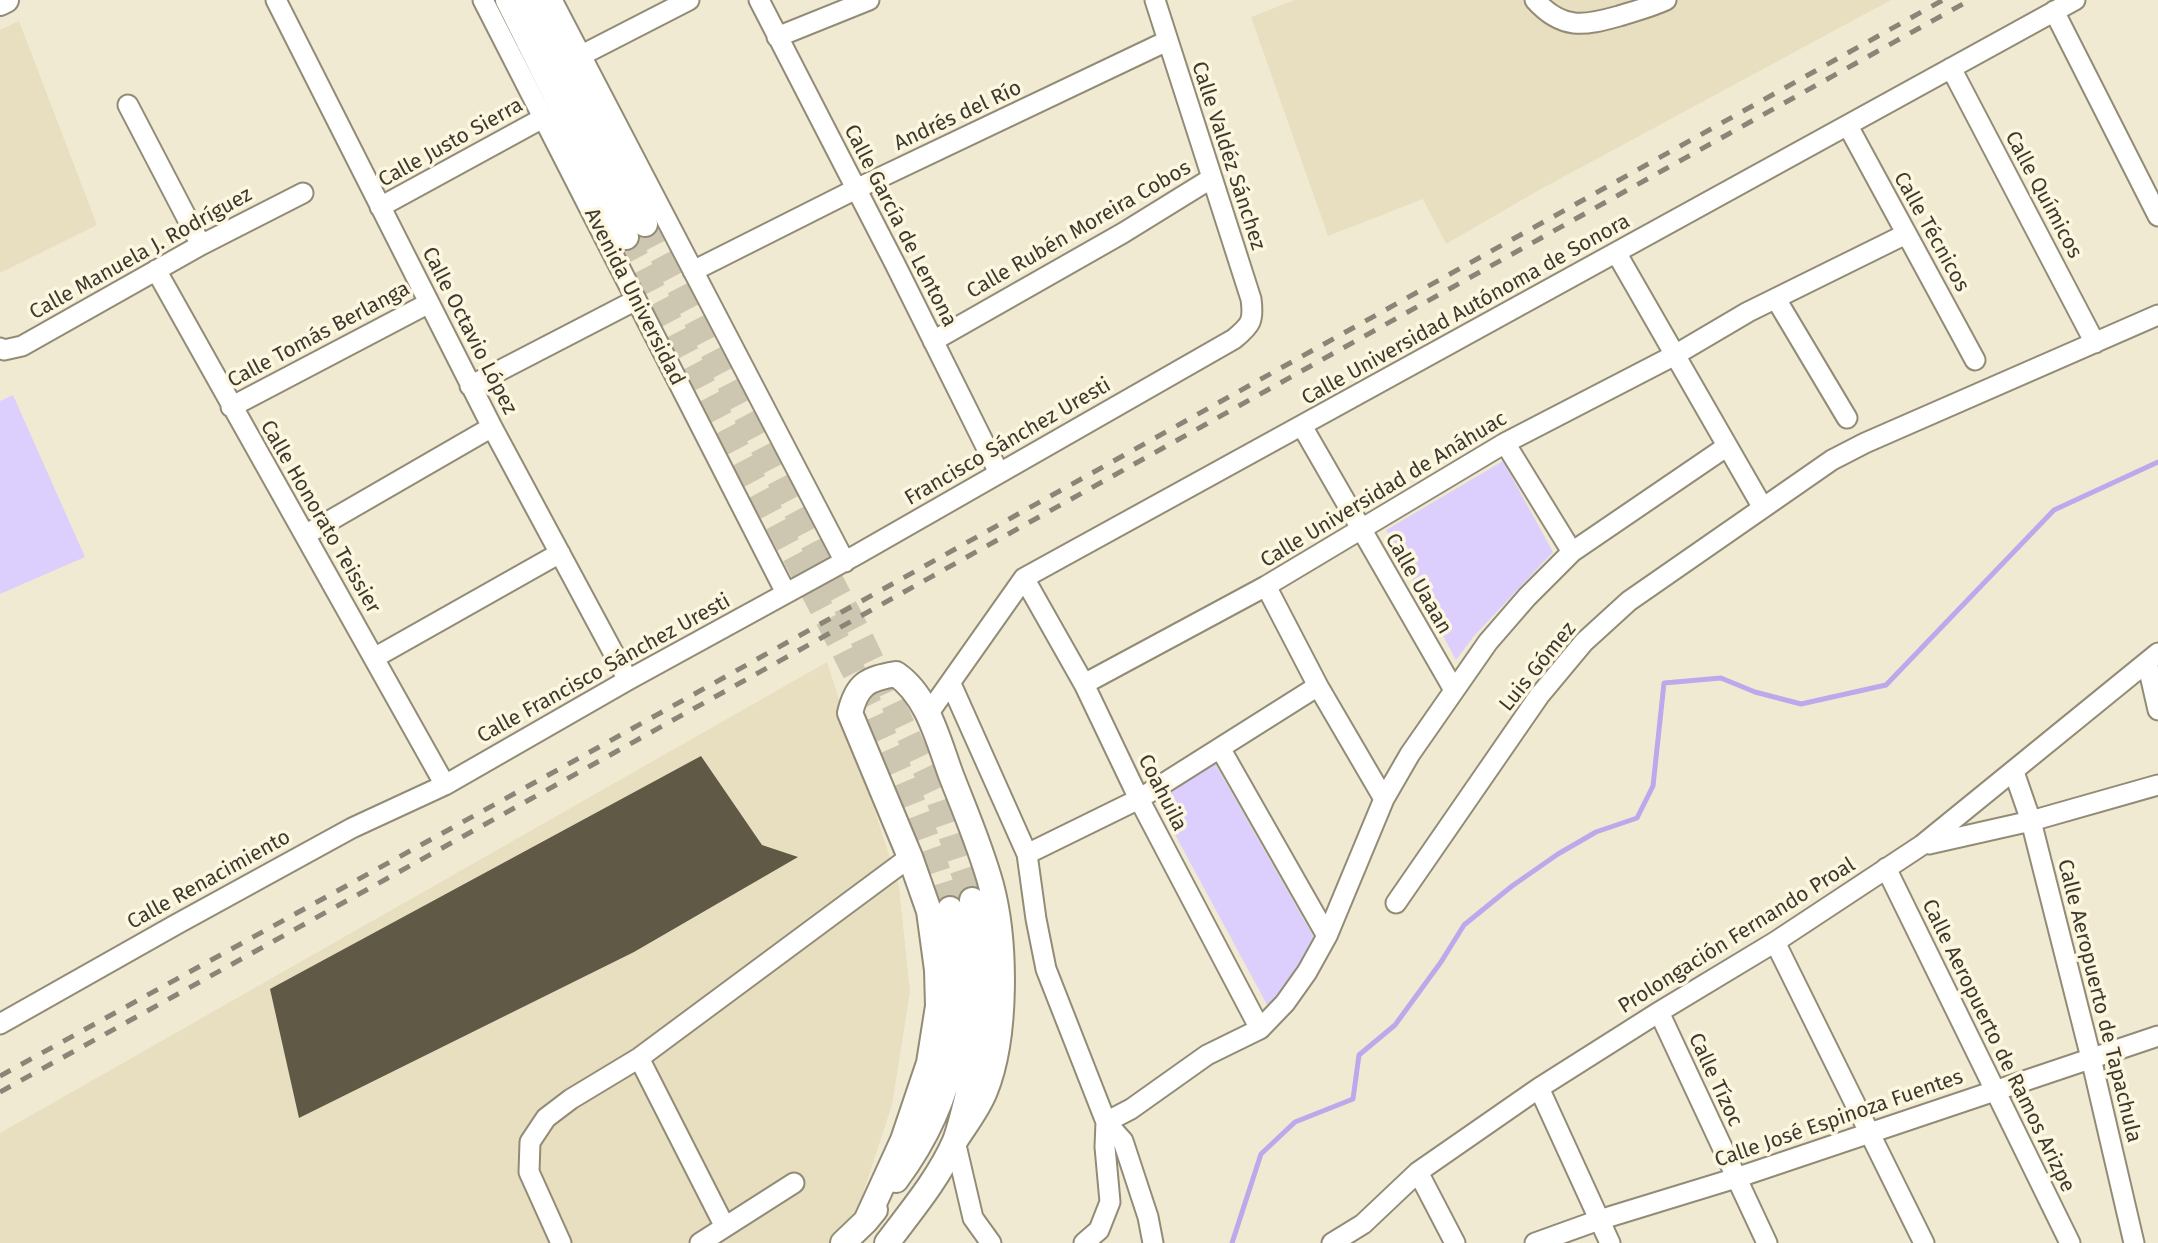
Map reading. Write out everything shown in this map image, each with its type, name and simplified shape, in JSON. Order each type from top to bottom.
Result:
[{"type":"main road","points":[[0,3],[6,0]]},
{"type":"main road","name":"Avenida Universidad","points":[[508,0],[636,231],[530,0]]},
{"type":"main road","points":[[866,1221],[903,1140],[925,1076],[937,1006],[937,970],[929,911],[910,857],[850,713],[854,694],[874,678],[896,674],[911,684],[928,714],[991,886],[1001,959],[1001,1008],[989,1079],[979,1102],[928,1188],[887,1243]]},
{"type":"main road","points":[[843,1243],[866,1221],[917,1152],[946,1088],[957,1033],[961,905],[983,978],[982,1015],[975,1064],[955,1141]]},
{"type":"street","name":"Calle Octavio López","points":[[276,0],[470,386],[628,680]]},
{"type":"street","name":"Avenida Universidad","points":[[483,0],[786,593]]},
{"type":"street","points":[[552,0],[845,562]]},
{"type":"street","points":[[580,56],[689,0]]},
{"type":"street","name":"Calle García de Lentona","points":[[759,0],[999,473]]},
{"type":"street","points":[[778,37],[869,0]]},
{"type":"street","name":"Calle Valdéz Sánchez","points":[[1154,0],[1251,299],[1253,314],[1249,327]]},
{"type":"street","points":[[1535,0],[1557,19],[1576,24],[1595,23],[1666,0]]},
{"type":"street","name":"Calle Universidad Autónoma de Sonora","points":[[928,714],[1024,578],[2075,0]]},
{"type":"street","points":[[2054,11],[2158,216]]},
{"type":"street","name":"Andrés del Río","points":[[693,271],[856,189],[1167,41]]},
{"type":"street","name":"Calle Químicos","points":[[1951,68],[2095,343]]},
{"type":"street","points":[[128,105],[201,244]]},
{"type":"street","name":"Calle Justo Sierra","points":[[380,207],[543,118]]},
{"type":"street","name":"Calle Técnicos","points":[[1847,126],[1975,360]]},
{"type":"street","name":"Calle Rubén Moreira Cobos","points":[[933,341],[1123,233],[1212,178]]},
{"type":"street","name":"Calle Manuela J. Rodríguez","points":[[0,348],[5,350],[22,346],[201,244],[303,193]]},
{"type":"street","name":"Calle Universidad de Anáhuac","points":[[1084,684],[1266,586],[1505,443],[1675,355],[1748,312],[1906,234]]},
{"type":"street","points":[[1616,254],[1763,508]]},
{"type":"street","name":"Calle Honorato Teissier","points":[[156,270],[445,785]]},
{"type":"street","points":[[1776,299],[1847,418]]},
{"type":"street","points":[[470,386],[636,300]]},
{"type":"street","name":"Calle Tomás Berlanga","points":[[231,407],[429,303]]},
{"type":"street","name":"Luis Gómez","points":[[1396,903],[1539,696],[1584,642],[1629,601],[1832,460],[1865,443],[2158,315]]},
{"type":"street","name":"Francisco Sánchez Uresti","points":[[786,593],[845,562],[1234,339],[1249,327]]},
{"type":"street","name":"Calle Uaaan","points":[[1302,426],[1454,691]]},
{"type":"street","points":[[305,535],[492,427]]},
{"type":"street","points":[[1505,443],[1572,552]]},
{"type":"street","points":[[1107,1122],[1131,1109],[1207,1055],[1260,1029],[1285,1003],[1307,972],[1327,936],[1384,799],[1410,754],[1488,642],[1527,597],[1572,552],[1726,447]]},
{"type":"street","points":[[374,657],[560,553]]},
{"type":"street","name":"Coahuila","points":[[1024,578],[1084,684],[1139,799],[1260,1029]]},
{"type":"street","points":[[1266,586],[1318,687],[1384,799]]},
{"type":"street","name":"Calle Francisco Sánchez Uresti","points":[[445,785],[786,593]]},
{"type":"street","points":[[2152,658],[2158,710]]},
{"type":"street","name":"Prolongación Fernando Proal","points":[[1332,1243],[1363,1224],[1418,1172],[1539,1088],[1775,942],[1922,845],[2152,658]]},
{"type":"street","points":[[951,684],[1027,854],[1046,969],[1107,1122],[1123,1141],[1148,1217],[1153,1243]]},
{"type":"street","points":[[1027,854],[1139,799],[1318,687]]},
{"type":"street","points":[[1220,748],[1327,936]]},
{"type":"street","name":"Calle Aeropuerto de Tapachula","points":[[2014,772],[2031,821],[2134,1243]]},
{"type":"street","name":"Calle Renacimiento","points":[[0,1024],[164,930],[352,828],[445,785]]},
{"type":"street","points":[[1922,845],[2031,821],[2158,785]]},
{"type":"street","points":[[561,1243],[529,1172],[530,1142],[546,1118],[639,1058],[910,857]]},
{"type":"street","name":"Calle Aeropuerto de Ramos Arizpe","points":[[1886,868],[2070,1243]]},
{"type":"street","points":[[1775,942],[1924,1243]]},
{"type":"street","name":"Calle Tízoc","points":[[1658,1012],[1767,1243]]},
{"type":"street","name":"Calle José Espinoza Fuentes","points":[[1535,1243],[2158,1036]]},
{"type":"street","points":[[639,1058],[724,1227]]},
{"type":"street","points":[[1539,1088],[1610,1243]]},
{"type":"street","points":[[1084,1243],[1100,1230],[1110,1202],[1105,1147],[1107,1122]]},
{"type":"street","points":[[955,1141],[973,1218],[991,1243]]},
{"type":"street","points":[[1418,1172],[1455,1243]]},
{"type":"street","points":[[700,1243],[794,1183]]},
{"type":"shaded area","points":[[1295,0],[1891,0],[1541,189],[1446,244],[1423,199],[1328,236],[1251,17]]},
{"type":"shaded area","points":[[19,21],[97,225],[0,273],[0,30]]},
{"type":"shaded area","points":[[13,395],[85,557],[0,594],[0,401]]},
{"type":"shaded area","points":[[1503,461],[1553,552],[1474,636],[1456,660],[1386,530]]},
{"type":"shaded area","points":[[827,662],[899,886],[910,992],[892,1105],[854,1221],[830,1243],[0,1243],[0,1133]]},
{"type":"shaded area","points":[[1213,760],[1316,941],[1271,1012],[1158,803]]},
{"type":"building","points":[[701,756],[762,845],[798,857],[634,952],[299,1118],[270,989]]},
{"type":"waterway","points":[[1232,1243],[1261,1154],[1295,1122],[1353,1099],[1359,1055],[1395,1025],[1464,925],[1512,886],[1558,854],[1596,832],[1637,818],[1653,786],[1664,683],[1721,678],[1755,692],[1801,704],[1886,685],[2054,510],[2158,462]]},
{"type":"tunnel","points":[[645,224],[861,637],[937,796],[972,900]]},
{"type":"tunnel","points":[[626,237],[860,685],[901,773],[936,863],[950,909]]},
{"type":"railway","points":[[0,1076],[572,762],[1943,0]]},
{"type":"railway","points":[[0,1092],[1970,0]]}]
